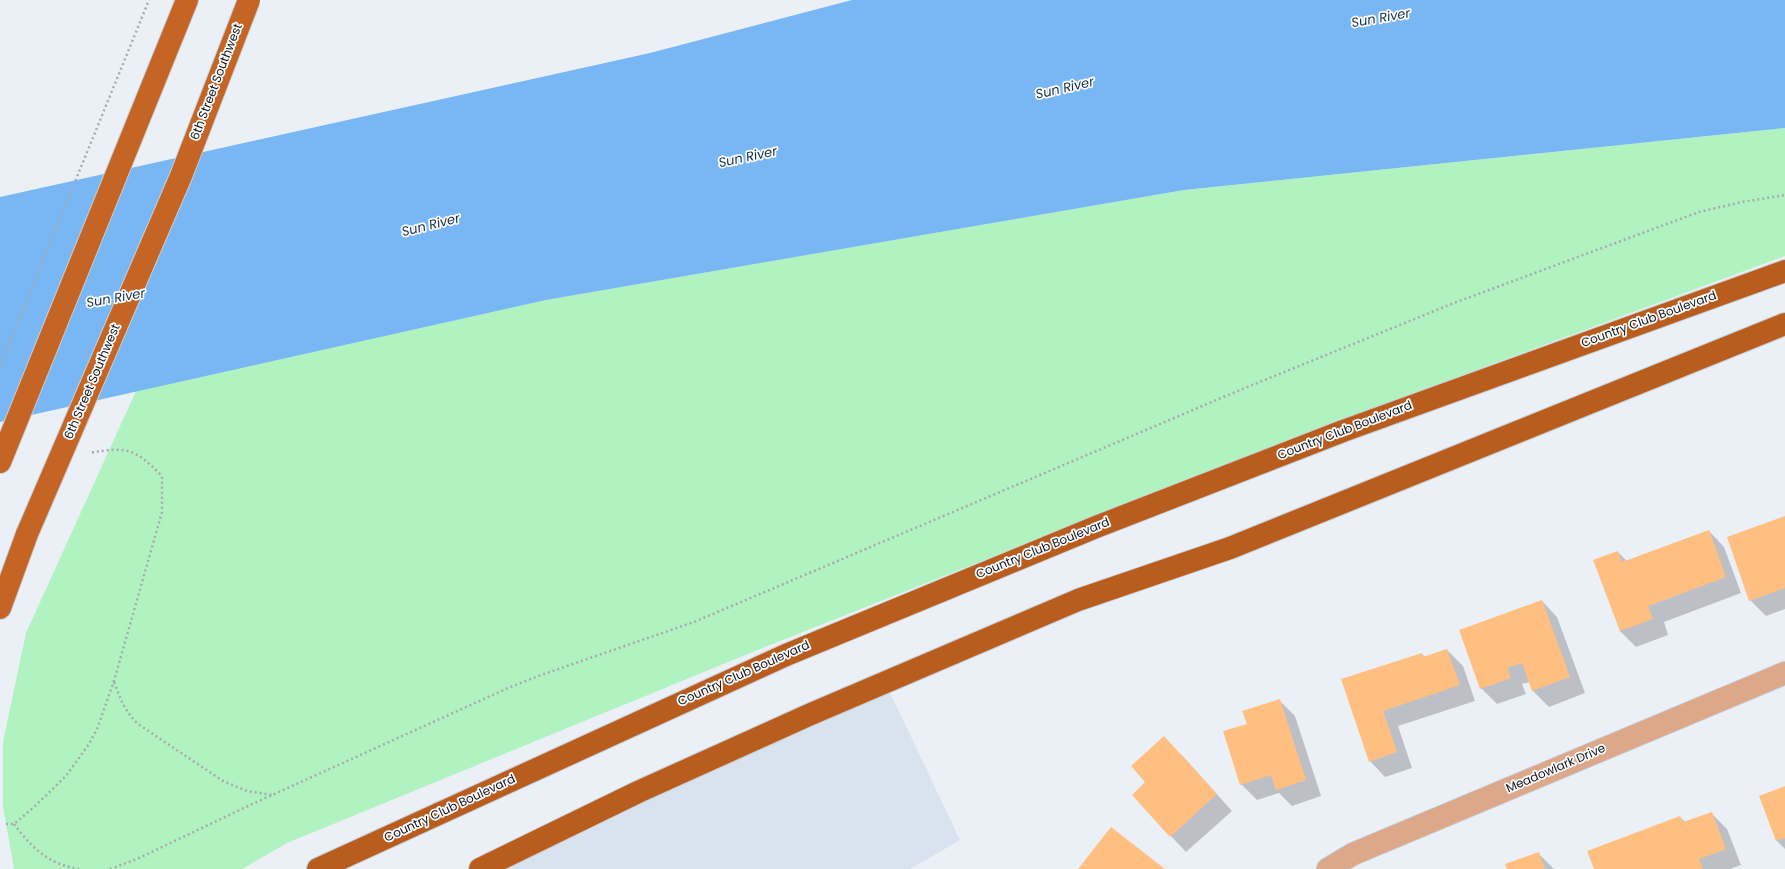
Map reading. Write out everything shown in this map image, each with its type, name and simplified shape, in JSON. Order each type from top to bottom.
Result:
[{"type":"highway","name":"Country Club Boulevard","points":[[318,869],[786,655],[1089,530],[1343,431],[1785,271]]},
{"type":"highway","points":[[480,869],[638,792],[811,714],[1078,600],[1230,548],[1785,324]]},
{"type":"main road","points":[[0,462],[187,0]]},
{"type":"main road","name":"6th Street Southwest","points":[[0,608],[27,534],[181,176],[249,0]]},
{"type":"street","name":"Meadowlark Drive","points":[[1328,869],[1353,854],[1785,673]]},
{"type":"path","points":[[0,366],[149,0]]},
{"type":"path","points":[[110,869],[137,859],[508,688],[541,675],[694,622],[1240,390],[1454,303],[1699,212],[1742,202],[1785,195]]},
{"type":"path","points":[[6,824],[14,824],[58,784],[77,762],[97,729],[114,681],[162,512],[162,476],[146,460],[132,451],[112,449],[82,454]]},
{"type":"path","points":[[114,681],[125,709],[129,716],[138,724],[223,781],[247,791],[273,795]]},
{"type":"path","points":[[14,824],[27,842],[42,855],[64,866],[79,869]]},
{"type":"shaded area","points":[[884,683],[960,840],[910,869],[478,869]]},
{"type":"green space","points":[[1785,128],[1785,256],[1292,438],[760,649],[287,843],[242,869],[14,869],[3,807],[3,742],[26,633],[136,391],[546,300],[1184,190]]},
{"type":"water","name":"Sun River","points":[[852,0],[1785,0],[1785,128],[1184,190],[546,300],[0,422],[0,197],[650,53]]},
{"type":"building","points":[[1785,516],[1785,588],[1749,601],[1727,537]]},
{"type":"building","points":[[1709,530],[1726,577],[1648,606],[1653,619],[1620,631],[1593,560],[1618,551],[1622,562]]},
{"type":"building","points":[[1542,600],[1570,677],[1532,691],[1522,663],[1507,668],[1511,678],[1480,689],[1459,630]]},
{"type":"building","points":[[1447,649],[1460,685],[1383,711],[1397,752],[1369,762],[1341,679],[1422,653],[1423,657]]},
{"type":"building","points":[[1280,699],[1306,780],[1276,790],[1271,775],[1240,785],[1223,731],[1247,724],[1242,711]]},
{"type":"building","points":[[1164,736],[1217,794],[1170,837],[1132,795],[1145,782],[1131,766]]},
{"type":"building","points":[[1785,786],[1785,838],[1776,841],[1759,796]]},
{"type":"building","points":[[1712,812],[1726,849],[1699,859],[1703,869],[1594,869],[1587,851],[1680,816],[1683,822]]},
{"type":"building","points":[[1111,827],[1165,869],[1078,869]]},
{"type":"building","points":[[1539,852],[1545,869],[1507,869],[1505,864]]}]
